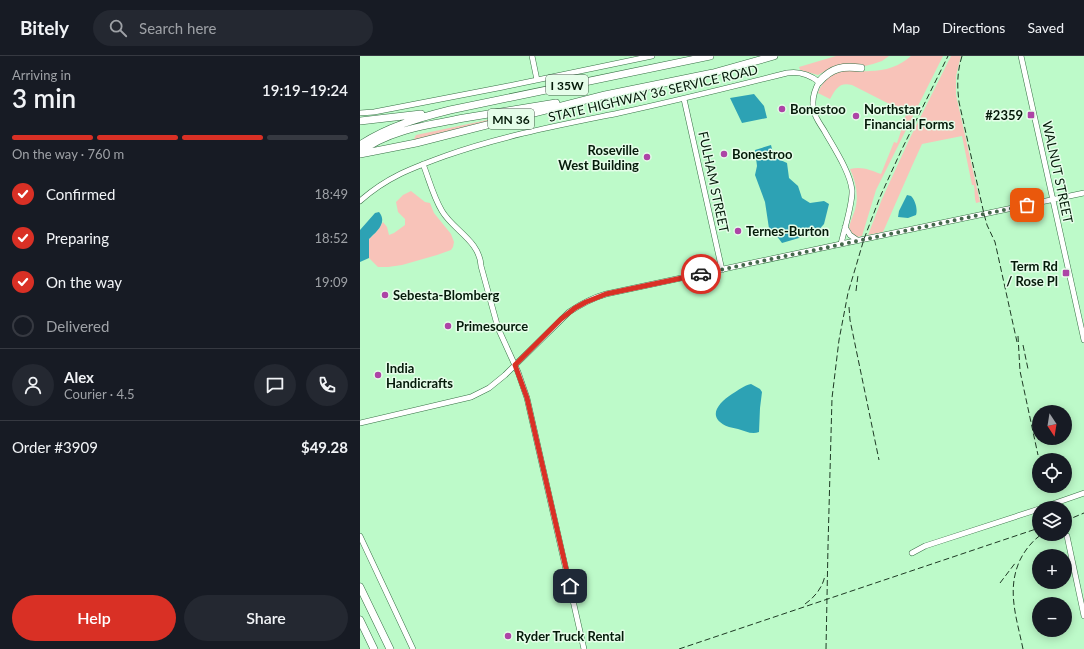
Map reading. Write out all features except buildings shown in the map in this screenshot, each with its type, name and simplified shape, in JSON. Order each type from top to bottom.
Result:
[{"type":"highway","points":[[684,61],[701,56]]},
{"type":"highway","name":"I 35W","points":[[360,145],[391,128],[450,110],[710,56]]},
{"type":"highway","name":"I 35W","points":[[360,153],[392,135],[420,126],[605,95],[713,73],[774,56]]},
{"type":"highway","points":[[819,82],[827,74],[837,68],[861,68]]},
{"type":"highway","name":"MN 36","points":[[360,153],[416,143],[605,95]]},
{"type":"highway","points":[[360,121],[450,110]]},
{"type":"highway","points":[[360,126],[405,116]]},
{"type":"highway","points":[[360,587],[390,649]]},
{"type":"highway","points":[[360,620],[374,649]]},
{"type":"street","points":[[532,56],[538,80]]},
{"type":"street","points":[[360,113],[387,110],[652,56]]},
{"type":"street","name":"WALNUT STREET","points":[[1021,56],[1084,340]]},
{"type":"street","name":"STATE HIGHWAY 36 SERVICE ROAD","points":[[360,201],[376,188],[406,170],[490,142],[526,132],[684,99],[792,72],[810,75],[819,82]]},
{"type":"street","points":[[819,82],[813,98],[815,115],[835,149],[849,178],[852,191],[850,209],[841,244]]},
{"type":"street","name":"FULHAM STREET","points":[[684,99],[722,270]]},
{"type":"street","points":[[423,164],[442,211],[467,237],[478,251],[481,259],[481,266],[498,328],[515,365],[527,398],[584,649]]},
{"type":"street","points":[[360,423],[471,397],[489,388],[515,365],[561,319],[575,308],[606,294],[1084,193]]},
{"type":"street","points":[[845,227],[850,235],[857,240]]},
{"type":"street","points":[[1062,501],[1084,494]]},
{"type":"street","points":[[912,553],[925,546],[1032,511]]},
{"type":"street","points":[[360,536],[413,649]]},
{"type":"street","points":[[1068,541],[1084,616]]},
{"type":"shaded area","points":[[836,56],[889,56],[882,61],[873,64],[865,66],[848,64],[829,69],[818,75],[800,70],[799,67]]},
{"type":"shaded area","points":[[911,56],[943,56],[876,190],[862,236],[857,237],[853,235],[849,228],[857,200],[854,179],[850,169],[862,168],[881,174],[894,142],[897,143],[903,125],[902,124],[907,113],[848,84],[838,87],[830,99],[818,93],[822,84],[828,77],[836,72],[845,70],[876,71],[887,69],[902,63]]},
{"type":"shaded area","points":[[951,56],[961,56],[956,76],[956,95],[980,202],[976,203],[975,201],[974,185],[972,185],[962,136],[922,144],[883,232],[868,235],[882,199],[910,138]]},
{"type":"shaded area","points":[[492,119],[492,121],[413,141],[416,135]]},
{"type":"shaded area","points":[[411,191],[425,202],[430,203],[434,213],[451,234],[454,242],[453,247],[451,250],[437,255],[402,265],[378,267],[369,258],[369,239],[383,222],[387,227],[389,235],[405,225],[405,219],[398,212],[396,202],[403,195]]},
{"type":"water","points":[[754,94],[764,106],[767,118],[742,123],[730,98]]},
{"type":"water","points":[[771,145],[774,157],[787,163],[789,178],[798,186],[802,198],[810,203],[824,201],[829,204],[824,224],[816,233],[805,233],[799,238],[782,243],[776,235],[770,235],[765,202],[755,175],[757,166],[755,150]]},
{"type":"water","points":[[907,195],[911,196],[915,202],[917,210],[916,215],[908,218],[898,217],[899,211]]},
{"type":"water","points":[[379,212],[382,224],[369,239],[369,258],[360,262],[360,230],[375,213]]},
{"type":"water","points":[[751,384],[760,389],[762,392],[759,432],[754,433],[729,427],[722,423],[716,415],[718,406],[722,402],[743,387]]},
{"type":"railway","points":[[826,649],[832,398],[839,340],[848,293],[864,239],[880,197],[948,56]]},
{"type":"railway","points":[[962,56],[958,79],[959,102],[984,214],[987,225],[995,242],[1017,342]]},
{"type":"railway","points":[[856,291],[858,275]]},
{"type":"railway","points":[[849,307],[850,320],[879,460]]},
{"type":"railway","points":[[1018,336],[1020,371],[1038,453]]},
{"type":"railway","points":[[1023,345],[1028,369]]},
{"type":"railway","points":[[1072,518],[1084,513]]},
{"type":"railway","points":[[679,649],[1032,530]]},
{"type":"railway","points":[[1023,649],[1014,604],[1014,582],[1020,560],[1034,541]]},
{"type":"railway","points":[[1000,583],[1016,562]]},
{"type":"railway","points":[[805,604],[818,591],[825,575]]},
{"type":"way so far","points":[[701,274],[1027,205]]},
{"type":"place","name":"Bonestoo","points":[[782,109]]},
{"type":"place","name":"#2359","points":[[1031,115]]},
{"type":"place","name":"Northstar Financial Forms","points":[[856,116]]},
{"type":"place","name":"Bonestroo","points":[[724,154]]},
{"type":"place","name":"Roseville West Building","points":[[647,157]]},
{"type":"place","name":"Ternes-Burton","points":[[738,231]]},
{"type":"place","name":"Term Rd / Rose Pl","points":[[1066,273]]},
{"type":"place","name":"Sebesta-Blomberg","points":[[385,295]]},
{"type":"place","name":"Primesource","points":[[448,326]]},
{"type":"place","name":"India Handicrafts","points":[[378,375]]},
{"type":"place","name":"Ryder Truck Rental","points":[[508,636]]},
{"type":"route","points":[[570,586],[527,398],[515,365],[569,312],[594,298],[606,294],[701,274]]}]
